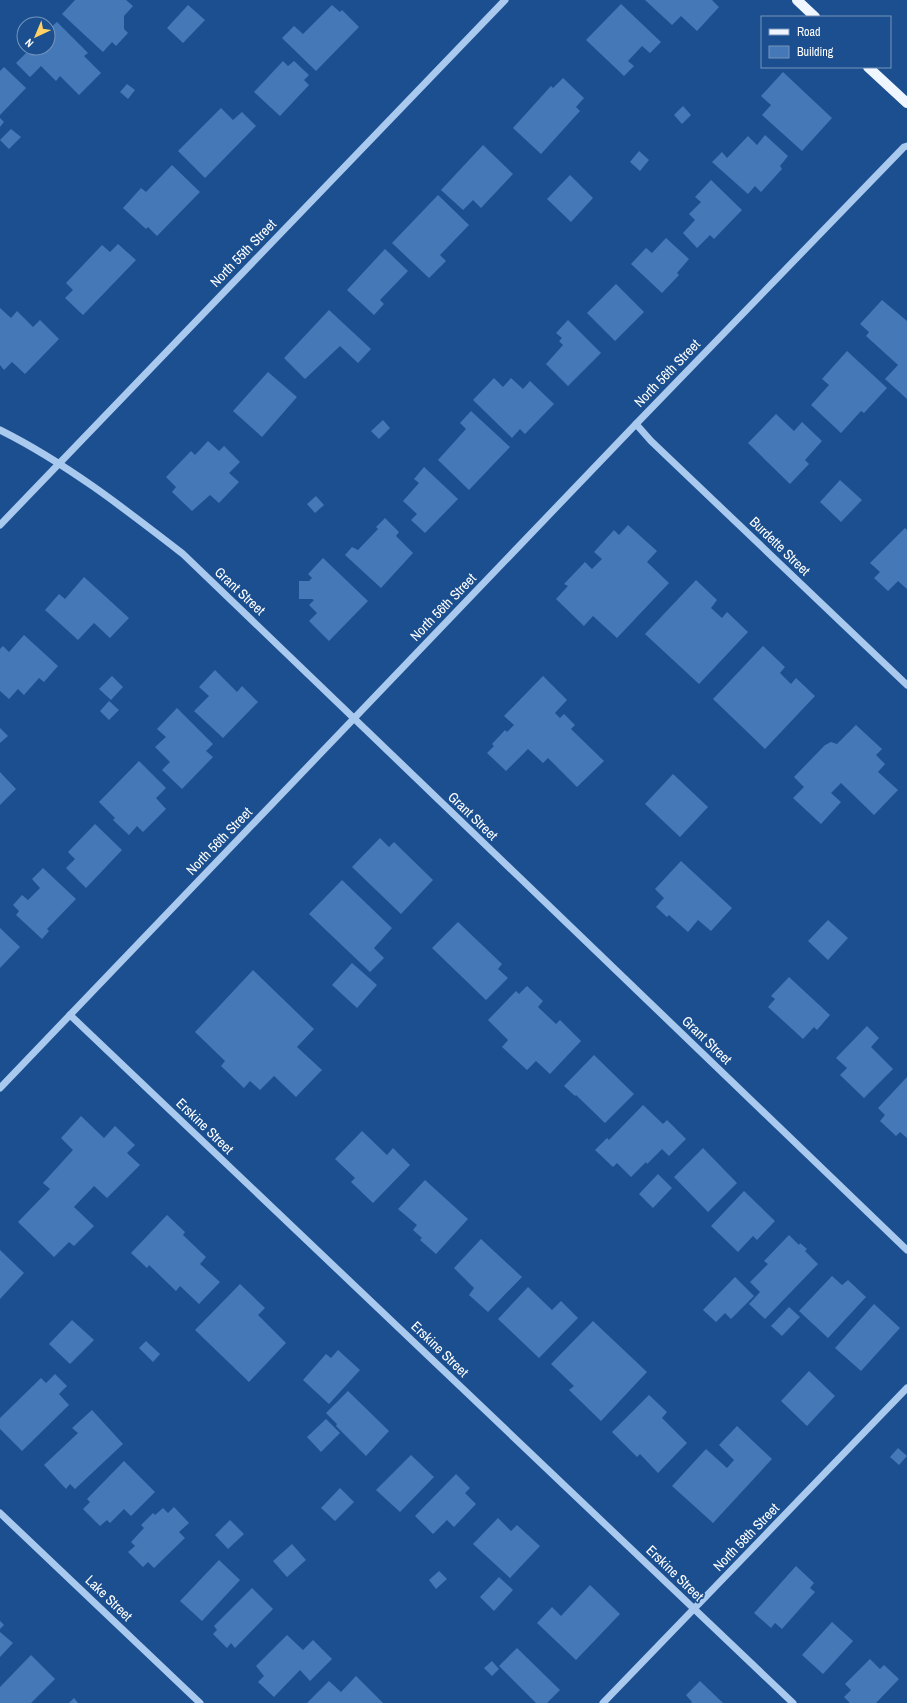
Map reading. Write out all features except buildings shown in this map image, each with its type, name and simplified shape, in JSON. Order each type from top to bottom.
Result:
[{"type":"main road","points":[[797,0],[814,16]]},
{"type":"main road","points":[[869,68],[907,103]]},
{"type":"street","name":"North 55th Street","points":[[0,525],[505,0]]},
{"type":"street","name":"North 56th Street","points":[[0,1088],[636,424],[904,147],[907,146]]},
{"type":"street","name":"Burdette Street","points":[[636,424],[651,441],[907,685]]},
{"type":"street","name":"Grant Street","points":[[0,430],[24,442],[121,506],[182,554],[324,688],[353,719],[907,1250]]},
{"type":"street","name":"Erskine Street","points":[[70,1015],[793,1703]]},
{"type":"street","name":"North 58th Street","points":[[604,1703],[907,1388]]},
{"type":"street","name":"Lake Street","points":[[0,1513],[200,1703]]}]
